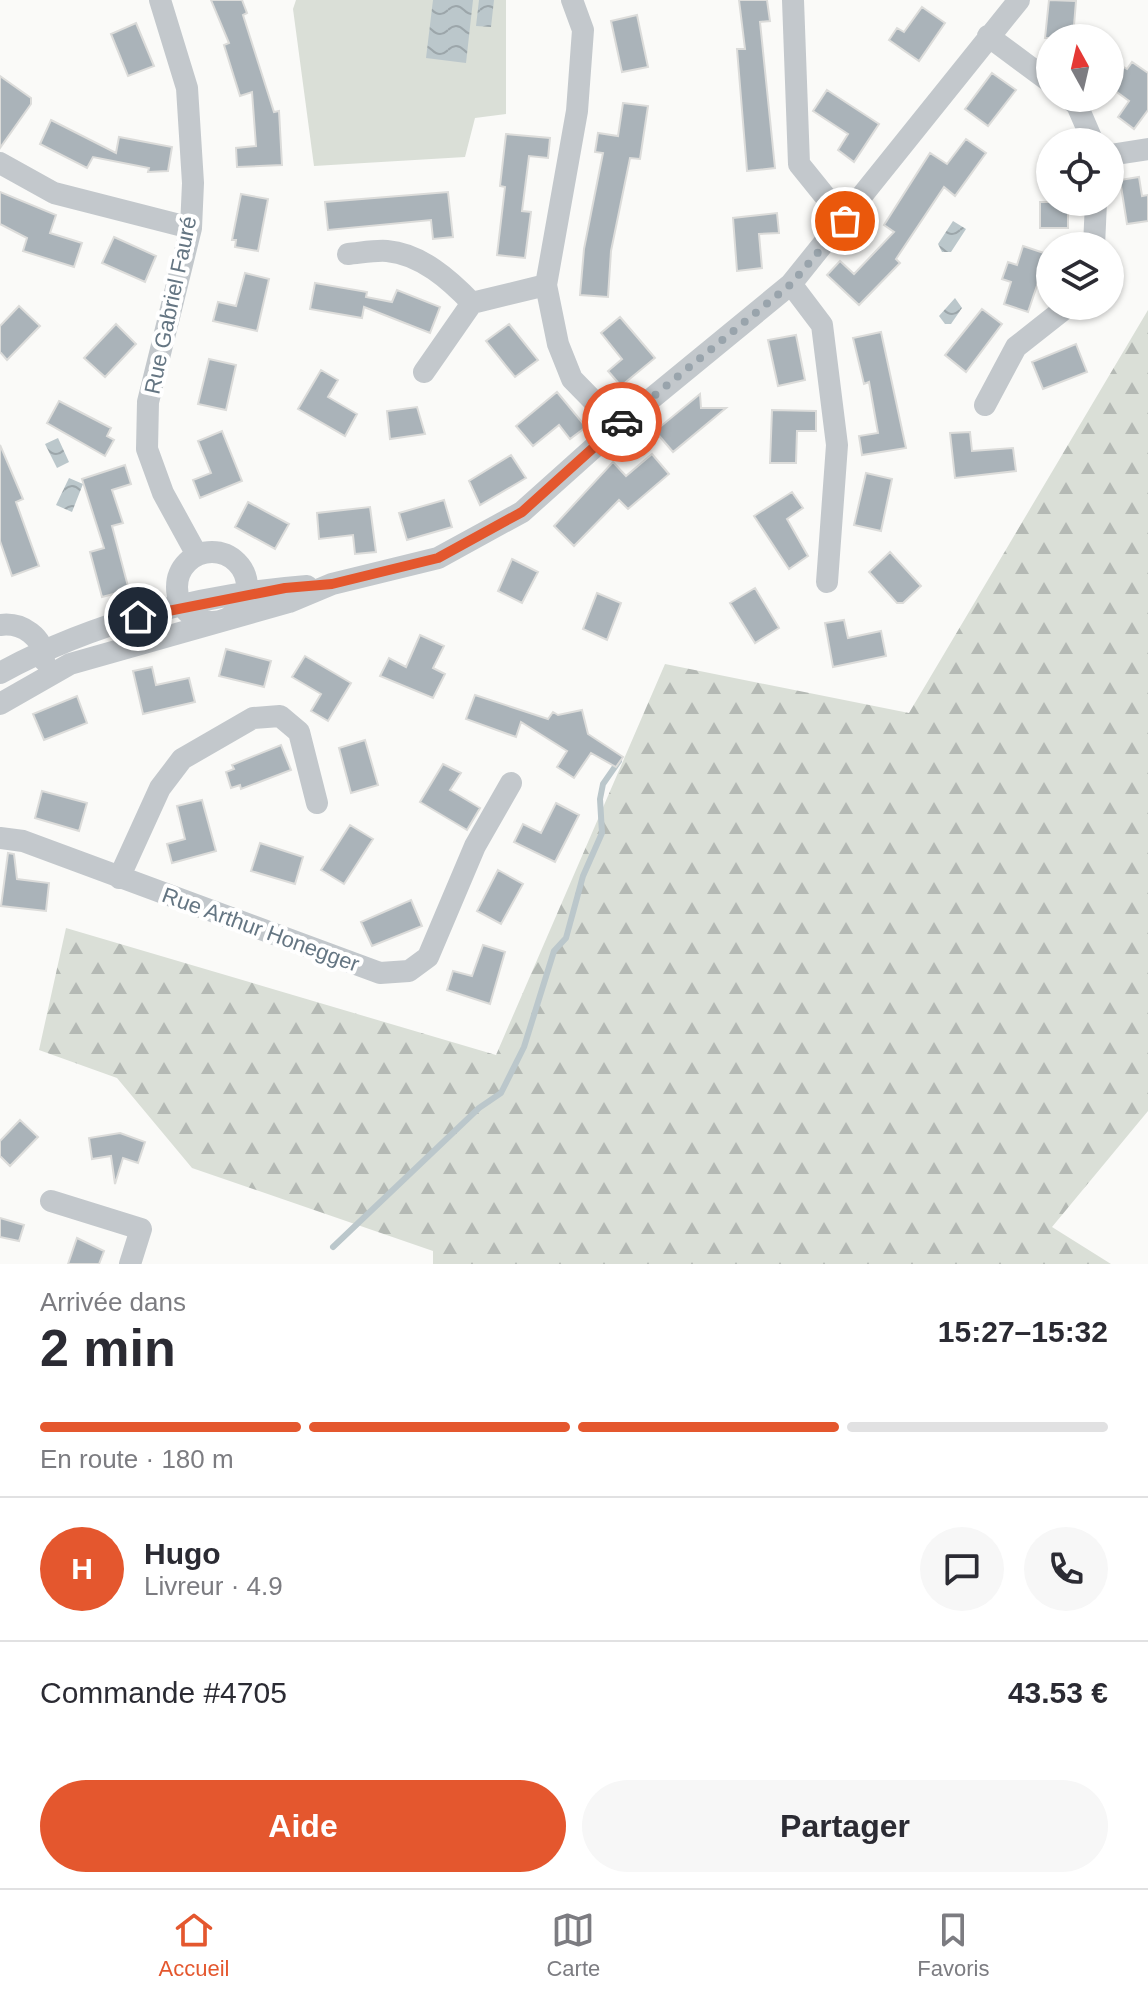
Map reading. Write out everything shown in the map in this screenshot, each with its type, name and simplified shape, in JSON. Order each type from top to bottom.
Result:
[{"type":"street","name":"Rue Gabriel Fauré","points":[[160,0],[187,88],[193,183],[191,228],[148,402],[147,449],[163,493],[197,555]]},
{"type":"street","points":[[572,0],[583,30],[577,111],[546,285],[558,344],[572,379],[618,426]]},
{"type":"street","points":[[793,0],[799,164],[845,221]]},
{"type":"street","points":[[0,673],[44,649],[116,622],[246,595],[332,584],[438,558],[522,512],[618,426],[791,284],[845,221],[1019,0]]},
{"type":"street","points":[[988,36],[1036,72]]},
{"type":"street","points":[[1124,153],[1148,149]]},
{"type":"street","points":[[0,163],[54,193],[191,228]]},
{"type":"street","points":[[348,254],[388,251],[422,263],[448,278],[472,303]]},
{"type":"street","points":[[791,284],[822,325],[835,430],[827,582]]},
{"type":"street","points":[[424,372],[472,303],[546,285]]},
{"type":"street","points":[[985,405],[1016,347],[1050,320]]},
{"type":"street","points":[[213,552],[236,561],[245,574],[246,595],[237,611],[221,621],[195,618],[183,607],[178,596],[181,569],[197,555],[213,552]]},
{"type":"street","points":[[0,704],[70,664],[289,602],[332,584]]},
{"type":"street","points":[[0,625],[10,624],[32,633],[44,649],[44,663],[28,687]]},
{"type":"street","points":[[0,687],[28,687]]},
{"type":"street","points":[[119,878],[160,788],[182,759],[253,718],[280,716],[299,732],[317,803]]},
{"type":"street","name":"Rue Arthur Honegger","points":[[0,838],[23,841],[380,973],[409,971],[428,957],[475,846],[511,783]]},
{"type":"street","points":[[51,1201],[141,1229],[130,1264]]},
{"type":"green space","points":[[296,0],[506,0],[506,114],[475,118],[465,157],[314,166],[293,9]]},
{"type":"green space","points":[[1148,310],[1148,1111],[1052,1227],[1111,1264],[433,1264],[433,1251],[192,1168],[117,1078],[39,1050],[66,928],[496,1055],[665,664],[909,713]]},
{"type":"water","points":[[433,0],[473,0],[466,63],[426,58]]},
{"type":"water","points":[[479,0],[494,0],[491,27],[476,26]]},
{"type":"water","points":[[953,221],[966,229],[951,252],[942,252],[938,244]]},
{"type":"water","points":[[955,298],[962,308],[951,324],[945,324],[939,316]]},
{"type":"water","points":[[58,438],[69,462],[57,468],[45,444]]},
{"type":"water","points":[[69,478],[83,484],[72,512],[56,505]]},
{"type":"building","points":[[211,0],[242,0],[247,13],[243,15],[274,112],[279,111],[282,165],[237,167],[236,148],[256,146],[252,92],[240,96],[224,45],[229,43]]},
{"type":"building","points":[[739,0],[767,0],[770,21],[760,22],[775,168],[747,171],[737,49],[745,49]]},
{"type":"building","points":[[1049,0],[1076,1],[1074,24],[1046,24]]},
{"type":"building","points":[[922,7],[945,23],[919,61],[889,40],[897,28],[904,32]]},
{"type":"building","points":[[637,15],[648,67],[622,72],[611,21]]},
{"type":"building","points":[[136,23],[154,66],[128,76],[111,34]]},
{"type":"building","points":[[1132,62],[1148,73],[1148,110],[1134,129],[1118,117],[1129,101],[1124,97],[1124,67],[1127,69]]},
{"type":"building","points":[[992,73],[1016,90],[988,126],[965,109]]},
{"type":"building","points":[[0,76],[31,98],[31,104],[0,148]]},
{"type":"building","points":[[827,90],[879,124],[854,162],[838,150],[848,134],[813,111]]},
{"type":"building","points":[[623,103],[648,106],[640,159],[630,158],[611,251],[608,297],[580,295],[584,249],[603,153],[595,152],[598,133],[618,136]]},
{"type":"building","points":[[51,120],[116,153],[119,137],[172,147],[168,171],[148,172],[149,168],[93,157],[87,168],[40,144]]},
{"type":"building","points":[[506,134],[550,138],[548,158],[529,156],[522,211],[531,212],[525,258],[497,255],[505,187],[500,186]]},
{"type":"building","points":[[966,139],[986,153],[955,196],[944,187],[896,259],[900,263],[859,305],[827,275],[840,261],[854,274],[894,232],[884,225],[930,153],[947,164]]},
{"type":"building","points":[[1139,177],[1142,196],[1148,195],[1148,221],[1127,224],[1124,179]]},
{"type":"building","points":[[0,192],[56,215],[50,233],[82,243],[74,267],[23,251],[27,238],[0,224]]},
{"type":"building","points":[[448,192],[453,237],[433,239],[431,220],[328,230],[325,202]]},
{"type":"building","points":[[241,194],[268,199],[258,251],[235,247],[236,240],[232,240]]},
{"type":"building","points":[[777,213],[779,233],[759,234],[762,268],[737,271],[733,218]]},
{"type":"building","points":[[1040,216],[1068,216],[1068,228],[1040,228]]},
{"type":"building","points":[[114,237],[156,256],[145,282],[102,263]]},
{"type":"building","points":[[1023,246],[1036,250],[1036,289],[1028,312],[1004,304],[1011,282],[1002,279],[1008,262],[1017,265]]},
{"type":"building","points":[[245,273],[269,279],[257,331],[213,321],[218,302],[236,306]]},
{"type":"building","points":[[315,283],[367,292],[366,297],[392,302],[397,290],[440,307],[430,333],[364,307],[362,318],[310,309]]},
{"type":"building","points":[[19,306],[40,326],[7,360],[0,352],[0,326]]},
{"type":"building","points":[[982,309],[1002,324],[966,372],[945,355]]},
{"type":"building","points":[[620,317],[655,358],[621,386],[608,371],[622,359],[601,333]]},
{"type":"building","points":[[116,324],[136,344],[105,377],[84,358]]},
{"type":"building","points":[[509,324],[538,360],[515,377],[486,341]]},
{"type":"building","points":[[881,332],[906,448],[862,455],[859,436],[878,433],[869,382],[864,384],[853,338]]},
{"type":"building","points":[[796,335],[805,380],[778,386],[768,340]]},
{"type":"building","points":[[1076,344],[1087,372],[1043,389],[1032,362]]},
{"type":"building","points":[[209,359],[236,365],[226,410],[198,404]]},
{"type":"building","points":[[321,370],[338,380],[328,397],[357,414],[345,436],[298,409]]},
{"type":"building","points":[[557,392],[586,427],[570,439],[559,425],[533,446],[516,426]]},
{"type":"building","points":[[700,394],[701,408],[726,408],[673,452],[655,431]]},
{"type":"building","points":[[59,401],[111,428],[107,436],[114,440],[105,456],[47,423]]},
{"type":"building","points":[[417,407],[425,434],[390,439],[387,411]]},
{"type":"building","points":[[772,410],[816,411],[816,431],[797,431],[796,463],[770,463]]},
{"type":"building","points":[[222,431],[242,481],[200,498],[193,480],[211,473],[198,441]]},
{"type":"building","points":[[970,432],[972,451],[1013,448],[1016,471],[955,478],[950,433]]},
{"type":"building","points":[[0,445],[23,499],[16,502],[39,566],[12,576],[0,541]]},
{"type":"building","points":[[652,454],[669,474],[628,509],[619,500],[574,546],[554,526],[613,462],[626,476]]},
{"type":"building","points":[[511,455],[526,478],[480,505],[469,481]]},
{"type":"building","points":[[125,465],[131,484],[112,490],[123,523],[112,526],[129,590],[102,597],[90,552],[104,548],[82,479]]},
{"type":"building","points":[[866,473],[892,479],[881,531],[854,525]]},
{"type":"building","points":[[792,492],[803,508],[787,519],[808,556],[789,569],[754,516]]},
{"type":"building","points":[[444,500],[452,527],[407,540],[399,513]]},
{"type":"building","points":[[248,502],[289,524],[275,549],[235,527]]},
{"type":"building","points":[[370,507],[376,552],[355,554],[353,535],[319,539],[317,513]]},
{"type":"building","points":[[890,552],[921,586],[903,603],[897,603],[869,572]]},
{"type":"building","points":[[512,559],[538,572],[522,603],[498,591]]},
{"type":"building","points":[[755,588],[779,628],[755,643],[730,603]]},
{"type":"building","points":[[597,593],[621,603],[607,640],[583,629]]},
{"type":"building","points":[[844,620],[848,638],[881,631],[886,656],[833,667],[825,623]]},
{"type":"building","points":[[420,635],[444,646],[433,668],[445,674],[433,698],[380,676],[389,658],[406,667]]},
{"type":"building","points":[[226,649],[271,661],[264,687],[219,676]]},
{"type":"building","points":[[305,656],[351,683],[328,721],[311,711],[321,694],[292,677]]},
{"type":"building","points":[[152,667],[156,685],[189,678],[195,702],[143,714],[133,671]]},
{"type":"building","points":[[475,695],[548,719],[553,712],[558,715],[582,710],[588,734],[623,757],[616,767],[591,753],[574,778],[557,767],[567,751],[521,722],[516,737],[466,719]]},
{"type":"building","points":[[77,696],[87,723],[44,740],[33,714]]},
{"type":"building","points":[[365,740],[378,785],[351,793],[339,748]]},
{"type":"building","points":[[281,745],[291,770],[241,789],[240,785],[231,788],[226,772],[234,769],[232,765]]},
{"type":"building","points":[[443,764],[461,773],[450,790],[480,808],[467,830],[420,802]]},
{"type":"building","points":[[42,791],[87,803],[79,831],[35,818]]},
{"type":"building","points":[[202,800],[216,851],[172,863],[167,844],[185,839],[177,806]]},
{"type":"building","points":[[556,803],[579,815],[555,862],[514,842],[523,824],[541,833]]},
{"type":"building","points":[[350,825],[373,839],[344,884],[321,870]]},
{"type":"building","points":[[260,843],[303,857],[295,884],[251,871]]},
{"type":"building","points":[[8,853],[14,854],[17,879],[49,883],[46,911],[1,906]]},
{"type":"building","points":[[498,870],[523,884],[501,924],[477,911]]},
{"type":"building","points":[[411,900],[422,926],[372,946],[361,922]]},
{"type":"building","points":[[483,945],[505,952],[490,1004],[447,990],[453,971],[472,976]]},
{"type":"building","points":[[20,1120],[38,1137],[10,1166],[0,1156],[0,1141]]},
{"type":"building","points":[[120,1133],[145,1142],[138,1163],[123,1158],[115,1184],[111,1156],[92,1159],[89,1138]]},
{"type":"building","points":[[0,1218],[24,1225],[19,1241],[0,1237]]},
{"type":"building","points":[[77,1238],[104,1251],[99,1264],[68,1264]]},
{"type":"waterway","points":[[333,1247],[479,1108],[501,1093],[524,1047],[554,951],[566,938],[583,876],[602,833],[600,799],[603,784],[619,761]]},
{"type":"way so far","points":[[622,422],[791,284],[845,221]]},
{"type":"route","points":[[138,617],[285,588],[332,584],[438,558],[522,512],[622,422]]}]
